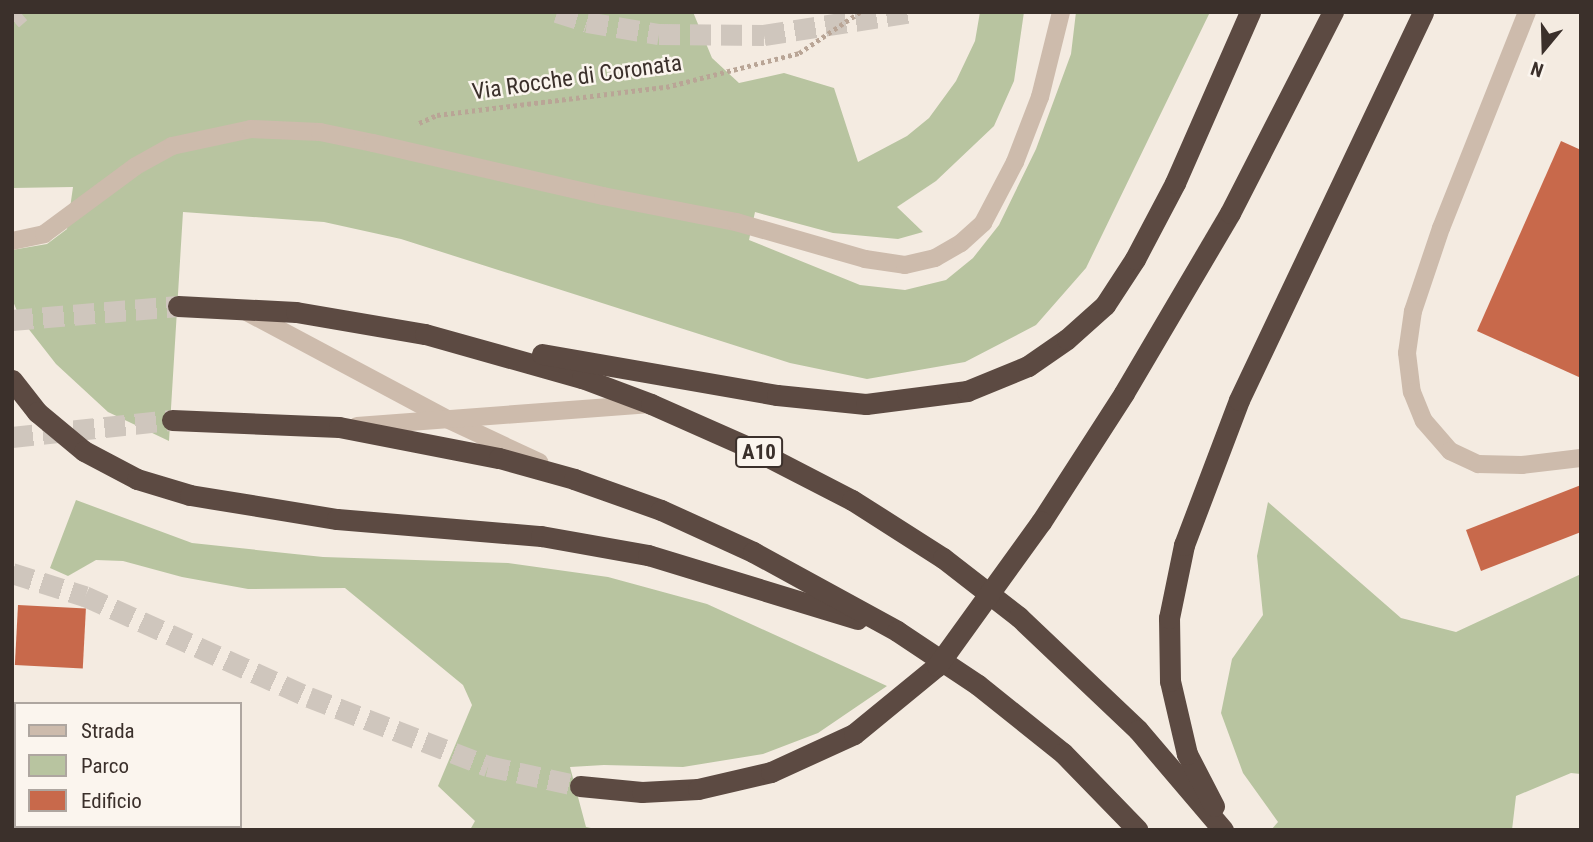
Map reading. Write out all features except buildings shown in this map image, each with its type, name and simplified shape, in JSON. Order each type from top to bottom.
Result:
[{"type":"highway","points":[[425,334],[777,395],[866,404],[967,391],[1028,366],[1067,339],[1105,304],[1135,260],[1175,183],[1250,12]]},
{"type":"highway","points":[[580,786],[642,792],[698,789],[771,772],[855,734],[937,666],[1041,522],[1124,393],[1230,213],[1333,12]]},
{"type":"highway","points":[[1225,830],[1187,754],[1170,681],[1169,618],[1184,545],[1239,400],[1423,12]]},
{"type":"highway","name":"A10","points":[[178,306],[237,307],[361,321],[425,334],[582,378],[651,404],[755,450],[852,500],[943,558],[1019,617],[1138,730],[1225,830]]},
{"type":"highway","points":[[12,380],[37,412],[84,451],[137,479],[190,495],[337,519],[541,536],[648,555],[897,631]]},
{"type":"highway","points":[[172,420],[339,427],[499,457],[574,479],[661,510],[753,552],[897,631],[978,685],[1063,753],[1138,830]]},
{"type":"street","points":[[12,241],[44,234],[136,166],[172,146],[251,129],[320,132],[373,143],[603,196],[736,222],[865,259],[905,265],[935,258],[961,243],[983,223],[1015,162],[1040,97],[1060,12]]},
{"type":"street","points":[[1527,12],[1446,216],[1413,311],[1407,352],[1410,379],[1412,392],[1424,421],[1450,451],[1478,464],[1522,465],[1581,458]]},
{"type":"street","points":[[237,307],[447,419],[574,479]]},
{"type":"street","points":[[339,427],[651,404]]},
{"type":"path","name":"Via Rocche di Coronata","points":[[373,143],[437,115],[666,87],[799,53],[860,12]]},
{"type":"green space","points":[[12,12],[693,12],[712,58],[739,83],[784,73],[834,88],[858,162],[907,136],[929,118],[956,81],[975,41],[980,12],[1024,12],[1014,81],[994,126],[936,181],[897,207],[923,232],[898,239],[833,233],[755,212],[749,240],[860,285],[905,290],[946,280],[973,258],[999,225],[1036,149],[1071,54],[1076,12],[1210,12],[1086,268],[1036,325],[965,362],[867,379],[790,363],[401,239],[324,222],[183,212],[169,441],[108,412],[56,364],[20,318],[12,299],[12,250],[47,244],[67,229],[73,187],[12,188]]},
{"type":"green space","points":[[76,500],[192,543],[323,557],[508,563],[608,577],[707,604],[887,686],[818,733],[763,754],[683,767],[570,767],[586,827],[601,830],[470,830],[475,821],[438,786],[472,705],[463,685],[345,588],[248,589],[182,577],[123,561],[96,560],[68,576],[50,568]]},
{"type":"green space","points":[[1268,502],[1401,618],[1456,632],[1581,574],[1581,774],[1571,773],[1516,796],[1512,830],[1271,830],[1278,822],[1243,773],[1221,713],[1232,659],[1263,615],[1257,556]]},
{"type":"tunnel","points":[[12,19],[20,12]]},
{"type":"tunnel","points":[[557,12],[587,22],[659,34],[764,35],[913,12]]},
{"type":"tunnel","points":[[12,320],[178,306]]},
{"type":"tunnel","points":[[12,437],[172,420]]},
{"type":"tunnel","points":[[12,573],[85,596],[309,697],[488,766],[580,786]]}]
